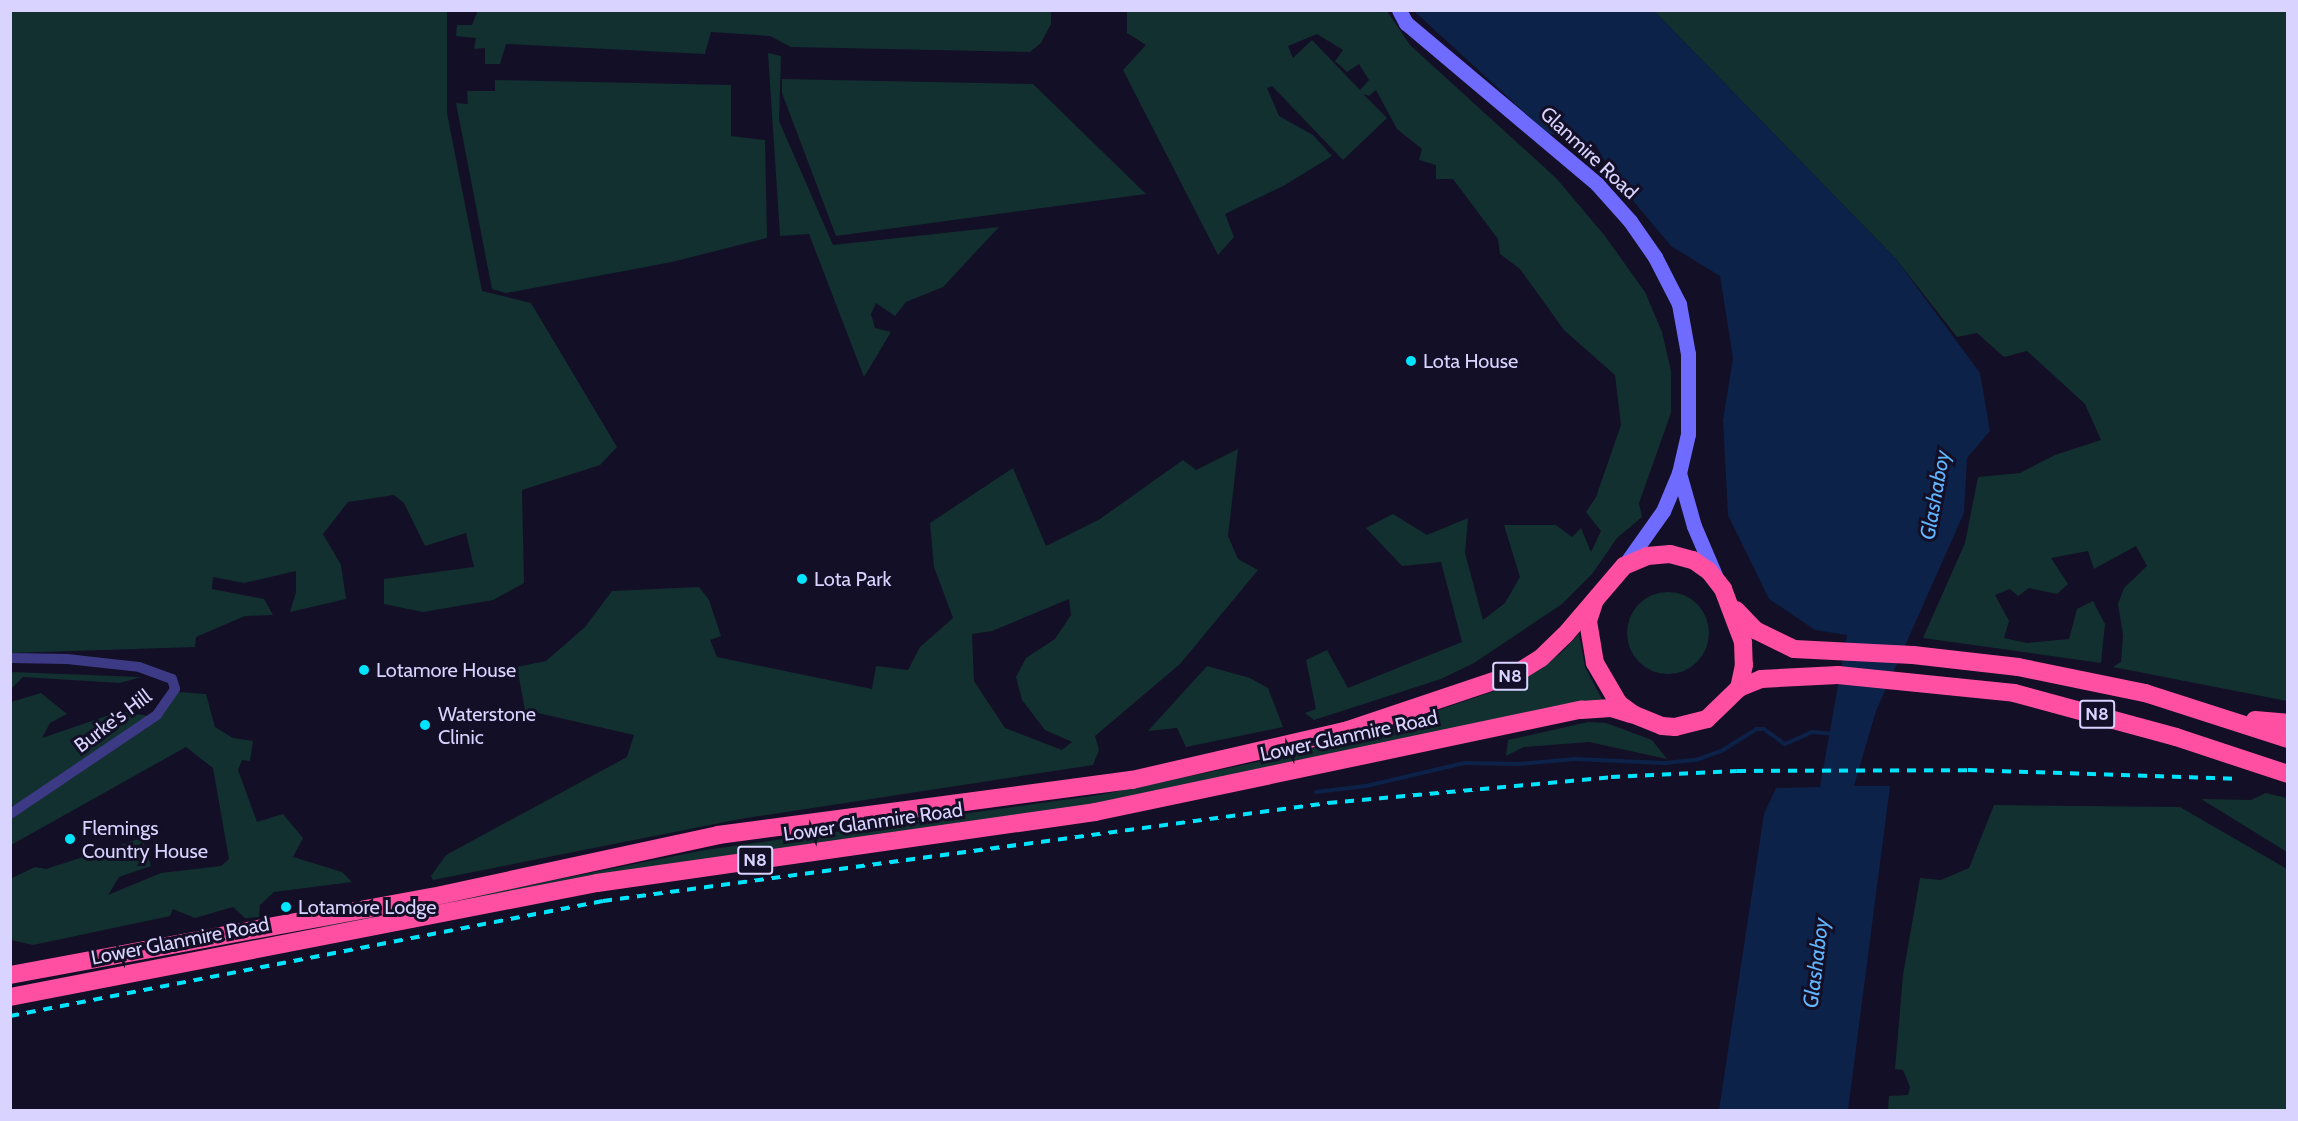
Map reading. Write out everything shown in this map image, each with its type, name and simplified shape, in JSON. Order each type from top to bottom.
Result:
[{"type":"highway","name":"N8","points":[[2221,716],[2104,683],[2018,667],[1913,655],[1841,652],[1786,646],[1755,630],[1731,604],[1709,571],[1693,560],[1670,554],[1647,556],[1624,566],[1594,603],[1588,621],[1595,663],[1619,704],[1633,714],[1662,726],[1675,727],[1707,719],[1739,688],[1772,678],[1838,675],[1901,679],[2014,693],[2076,708],[2288,774]]},
{"type":"highway","name":"Lower Glanmire Road","points":[[10,975],[432,897],[718,835],[1132,780],[1265,750],[1403,714],[1517,673],[1541,658],[1594,603]]},
{"type":"highway","name":"N8","points":[[1731,604],[1743,642],[1739,688]]},
{"type":"highway","name":"Lower Glanmire Road","points":[[10,997],[597,883],[1095,812],[1581,710],[1611,708],[1633,714]]},
{"type":"highway","points":[[2221,716],[2288,723]]},
{"type":"highway","points":[[2221,716],[2288,739]]},
{"type":"main road","name":"Glanmire Road","points":[[1399,10],[1406,23],[1597,184],[1630,221],[1655,257],[1679,304],[1688,354],[1688,434],[1679,472],[1657,523],[1624,566]]},
{"type":"main road","points":[[1679,472],[1694,526],[1719,584]]},
{"type":"street","name":"Burke's Hill","points":[[10,658],[67,659],[139,668],[172,679],[175,689],[157,715],[10,814]]},
{"type":"green space","points":[[478,10],[1051,10],[1051,24],[1041,43],[1030,52],[791,47],[770,36],[711,32],[705,54],[506,44],[500,64],[485,64],[485,48],[474,49],[476,38],[456,36],[457,25],[472,25]]},
{"type":"green space","points":[[11,11],[447,11],[447,113],[482,291],[531,303],[617,447],[600,465],[522,490],[524,583],[493,600],[423,612],[384,604],[384,579],[474,567],[466,533],[425,546],[404,503],[394,495],[348,502],[323,534],[341,565],[346,599],[290,612],[296,592],[296,571],[244,583],[213,577],[212,589],[264,599],[273,615],[245,616],[196,637],[195,647],[11,653]]},
{"type":"green space","points":[[1127,11],[1387,11],[1410,45],[1556,178],[1605,236],[1645,292],[1662,332],[1671,371],[1671,413],[1639,503],[1642,517],[1617,538],[1592,574],[1562,604],[1474,663],[1441,679],[1314,720],[1305,713],[1316,709],[1306,660],[1327,650],[1348,688],[1462,642],[1441,562],[1402,566],[1366,528],[1393,514],[1427,535],[1468,518],[1465,553],[1483,620],[1505,603],[1520,577],[1504,525],[1556,525],[1572,537],[1581,528],[1591,552],[1601,531],[1586,512],[1596,497],[1621,425],[1615,375],[1564,330],[1520,269],[1500,254],[1498,239],[1453,179],[1436,179],[1436,165],[1419,160],[1422,149],[1397,129],[1376,90],[1369,96],[1363,94],[1387,118],[1343,160],[1272,86],[1267,88],[1279,116],[1313,135],[1332,156],[1285,185],[1225,214],[1234,237],[1218,255],[1123,70],[1146,45],[1127,33]],"holes":[[[1317,34],[1343,50],[1335,61],[1347,72],[1359,64],[1369,80],[1360,90],[1312,40],[1293,58],[1288,46]]]},
{"type":"green space","points":[[1654,11],[2287,11],[2287,701],[2113,667],[2121,662],[2123,635],[2118,604],[2124,588],[2147,566],[2136,546],[2094,569],[2088,551],[2051,558],[2068,584],[2057,594],[2029,588],[2018,596],[2010,589],[1995,595],[2009,621],[2004,638],[2027,643],[2069,639],[2077,609],[2093,601],[2105,624],[2101,663],[1923,638],[1965,543],[1978,477],[2020,473],[2055,455],[2101,440],[2085,404],[2027,351],[2004,357],[1977,333],[1957,337],[1896,259]]},
{"type":"green space","points":[[768,53],[781,56],[779,121],[833,245],[999,227],[943,287],[906,302],[895,316],[876,303],[871,314],[875,328],[891,332],[864,377],[809,234],[780,236]]},
{"type":"green space","points":[[782,79],[1033,84],[1146,194],[836,236],[782,93]]},
{"type":"green space","points":[[495,80],[731,85],[731,136],[765,140],[767,238],[672,262],[506,293],[492,289],[456,103],[468,104],[467,91],[495,91]]},
{"type":"green space","points":[[1238,449],[1228,536],[1238,559],[1258,570],[1180,664],[1095,736],[1099,750],[1093,765],[740,819],[433,880],[431,876],[446,855],[627,757],[634,735],[525,710],[517,667],[546,661],[585,627],[612,591],[699,587],[709,600],[721,636],[710,640],[717,657],[872,689],[876,666],[908,670],[920,647],[953,618],[934,567],[930,523],[1013,468],[1046,546],[1100,519],[1183,460],[1196,470]],"holes":[[[1069,599],[1071,615],[1055,639],[1026,658],[1016,677],[1022,700],[1045,730],[1072,742],[1062,750],[1005,728],[974,681],[972,634],[992,631]]]},
{"type":"green space","points":[[1668,592],[1684,595],[1697,604],[1706,617],[1709,633],[1706,649],[1697,662],[1684,671],[1668,674],[1652,671],[1639,662],[1630,649],[1627,633],[1630,617],[1639,604],[1652,595]]},
{"type":"green space","points":[[1579,634],[1585,667],[1604,703],[1167,792],[324,929],[323,926],[705,850],[1099,795],[1281,757],[1374,732],[1509,686],[1560,654]]},
{"type":"green space","points":[[1207,666],[1250,678],[1268,688],[1283,727],[1186,747],[1177,728],[1148,731]]},
{"type":"green space","points":[[10,672],[141,677],[120,683],[23,677],[12,688]]},
{"type":"green space","points":[[178,692],[206,694],[215,727],[233,738],[253,741],[250,761],[242,760],[238,770],[257,822],[283,814],[303,838],[293,857],[342,872],[352,882],[274,892],[260,905],[259,917],[245,918],[233,907],[195,918],[173,909],[170,916],[33,945],[11,940],[10,879],[35,867],[46,869],[142,838],[151,866],[119,877],[108,895],[161,873],[221,866],[229,859],[213,768],[186,747],[11,845],[11,819],[160,719]]},
{"type":"green space","points":[[41,693],[67,714],[50,723],[42,738],[121,711],[148,716],[14,806],[11,804],[11,702]]},
{"type":"green space","points":[[1588,722],[1606,723],[1652,740],[1667,759],[1589,742],[1524,747],[1506,756],[1508,740]]},
{"type":"green space","points":[[2266,793],[2287,798],[2287,852],[2201,799],[2251,800]]},
{"type":"green space","points":[[1994,805],[2180,807],[2287,869],[2287,1110],[1888,1110],[1889,1096],[1908,1095],[1910,1087],[1903,1070],[1895,1069],[1903,975],[1920,878],[1941,880],[1969,868]]},
{"type":"water","name":"Glashaboy","points":[[1414,11],[1654,11],[1896,259],[1980,373],[1990,431],[1967,458],[1964,513],[1876,711],[1854,786],[1890,786],[1848,1110],[1719,1110],[1764,814],[1776,788],[1820,787],[1847,635],[1815,630],[1769,599],[1728,515],[1723,420],[1733,358],[1720,276],[1671,246],[1615,179],[1595,144],[1547,133]]},
{"type":"waterway","points":[[1316,792],[1366,786],[1464,763],[1519,764],[1575,759],[1665,763],[1696,760],[1723,750],[1756,729],[1764,729],[1785,744],[1812,732],[1835,734]]},
{"type":"railway","points":[[10,1016],[603,901],[1328,803],[1611,777],[1737,771],[1968,770],[2235,779]]},
{"type":"place","name":"Lota House","points":[[1411,361]]},
{"type":"place","name":"Lota Park","points":[[802,579]]},
{"type":"place","name":"Lotamore House","points":[[364,670]]},
{"type":"place","name":"Waterstone Clinic","points":[[425,725]]},
{"type":"place","name":"Flemings Country House","points":[[70,839]]},
{"type":"place","name":"Lotamore Lodge","points":[[286,907]]}]
